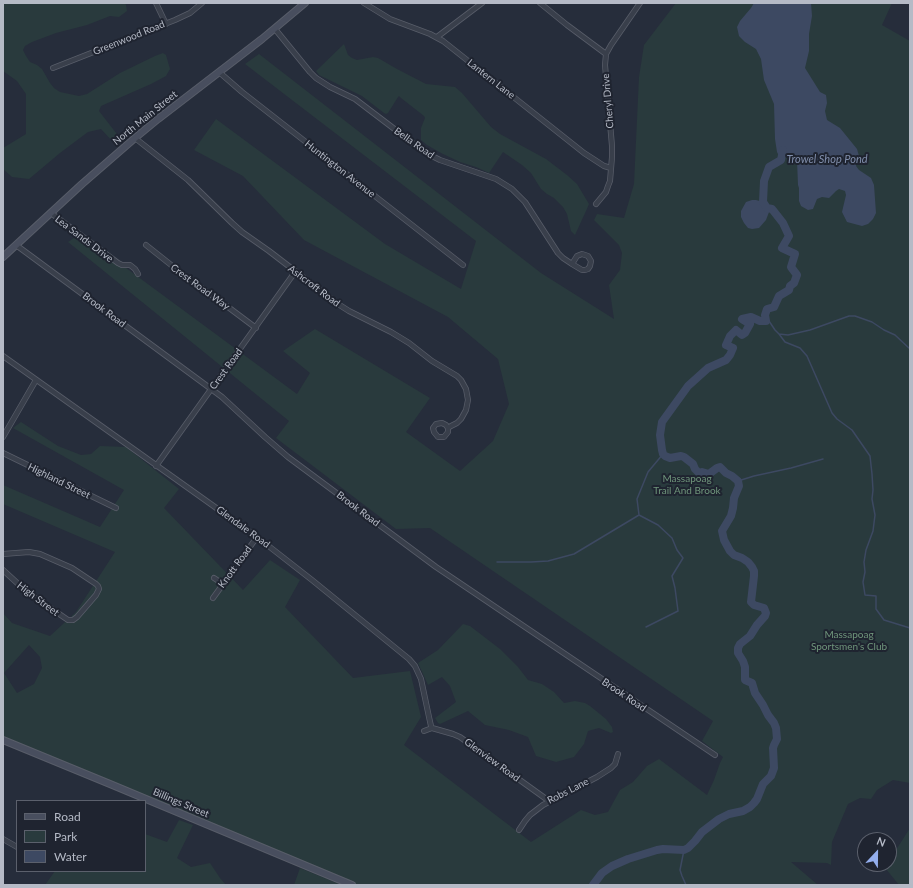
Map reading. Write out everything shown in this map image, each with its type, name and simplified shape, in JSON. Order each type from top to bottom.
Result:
[{"type":"main road","name":"North Main Street","points":[[3,257],[135,138],[275,29],[305,3]]},
{"type":"main road","name":"Billings Street","points":[[3,740],[352,885]]},
{"type":"street","points":[[156,3],[166,24]]},
{"type":"street","name":"Greenwood Road","points":[[54,68],[166,24],[190,13],[202,3]]},
{"type":"street","name":"Lantern Lane","points":[[364,3],[390,20],[437,37],[446,43],[584,153],[604,166],[611,168]]},
{"type":"street","points":[[437,37],[482,3]]},
{"type":"street","points":[[540,3],[606,54],[640,3]]},
{"type":"street","name":"Bella Road","points":[[275,29],[316,78],[324,84],[355,99],[426,153],[440,160],[496,179],[512,188],[528,205],[558,253],[572,264]]},
{"type":"street","name":"Cheryl Drive","points":[[596,204],[606,192],[611,168],[612,146],[605,65],[606,54]]},
{"type":"street","name":"Huntington Avenue","points":[[219,72],[242,92],[463,265]]},
{"type":"street","name":"Ashcroft Road","points":[[135,138],[188,180],[242,232],[338,304],[401,338],[461,380],[467,394],[468,400],[466,410],[459,421],[448,428]]},
{"type":"street","name":"Lea Sands Drive","points":[[51,213],[118,264],[130,265],[138,274]]},
{"type":"street","name":"Brook Road","points":[[16,245],[222,397],[288,457],[436,568],[715,755]]},
{"type":"street","name":"Crest Road Way","points":[[146,245],[185,276],[256,328]]},
{"type":"street","name":"Crest Road","points":[[156,466],[295,272]]},
{"type":"street","name":"Glendale Road","points":[[3,356],[257,537],[412,662],[421,679],[428,717],[432,728]]},
{"type":"street","points":[[3,437],[36,380]]},
{"type":"street","name":"Highland Street","points":[[3,453],[116,508]]},
{"type":"street","name":"Knott Road","points":[[213,598],[257,537]]},
{"type":"street","name":"High Street","points":[[3,554],[30,552],[40,554],[72,568],[96,584],[99,589],[96,595],[79,615],[73,620],[68,620],[27,592],[3,570]]},
{"type":"street","points":[[214,578],[223,584]]},
{"type":"street","points":[[424,732],[432,728]]},
{"type":"street","name":"Glenview Road","points":[[432,728],[460,737],[549,801]]},
{"type":"street","name":"Robs Lane","points":[[519,830],[536,809],[597,777],[609,769],[615,764],[618,754]]},
{"type":"street","points":[[3,839],[16,846]]},
{"type":"green space","points":[[3,3],[125,3],[127,11],[119,17],[110,16],[87,25],[56,33],[25,46],[23,50],[30,62],[42,69],[50,83],[60,92],[79,96],[87,94],[120,73],[163,53],[166,55],[170,69],[166,76],[101,106],[99,111],[120,138],[114,143],[101,129],[88,132],[29,179],[12,177],[3,169],[3,148],[26,134],[26,94],[17,81],[3,71]]},
{"type":"green space","points":[[676,3],[892,3],[882,25],[910,41],[910,783],[893,780],[877,790],[871,799],[860,798],[848,804],[832,842],[831,865],[827,863],[791,862],[818,885],[352,885],[3,737],[3,613],[12,623],[50,636],[76,612],[115,552],[3,504],[3,485],[100,527],[124,490],[13,428],[21,422],[58,446],[81,455],[91,454],[100,446],[126,447],[179,489],[164,508],[243,590],[270,560],[300,580],[285,607],[353,678],[410,671],[421,717],[404,745],[531,842],[581,810],[595,815],[608,812],[620,790],[633,782],[647,766],[659,759],[707,795],[723,757],[702,741],[713,721],[430,528],[396,529],[276,438],[289,421],[68,242],[80,234],[297,394],[310,373],[283,351],[315,329],[430,398],[406,432],[460,471],[493,441],[509,404],[498,359],[448,317],[304,240],[243,176],[194,150],[216,119],[385,244],[461,289],[476,241],[245,64],[259,54],[541,273],[614,319],[609,285],[620,270],[622,253],[619,245],[594,220],[597,214],[624,218],[634,184],[639,77],[644,45]],"holes":[[[29,645],[40,657],[42,668],[34,684],[17,693],[4,673]]]},
{"type":"green space","points":[[344,44],[348,55],[357,60],[373,57],[378,58],[426,84],[455,87],[491,127],[500,134],[546,159],[567,175],[577,184],[589,204],[575,235],[571,231],[567,214],[563,207],[554,198],[541,189],[531,173],[503,152],[489,173],[460,162],[441,153],[421,140],[421,128],[425,118],[424,116],[399,96],[386,114],[362,96],[319,75],[316,71]]},
{"type":"green space","points":[[463,624],[470,626],[500,649],[518,667],[528,680],[542,684],[554,692],[564,703],[575,701],[585,703],[590,706],[606,719],[612,727],[613,732],[611,733],[599,728],[588,731],[584,744],[574,757],[556,762],[536,756],[528,737],[509,730],[485,725],[468,711],[440,724],[438,723],[435,718],[456,702],[450,686],[442,677],[428,685],[418,663],[438,650]]},
{"type":"green space","points":[[179,820],[193,825],[177,858],[191,867],[210,863],[226,885],[45,885],[54,872],[146,872],[146,834],[167,842]]},
{"type":"green space","points":[[910,828],[910,885],[899,885],[888,872],[897,872],[897,848]]},
{"type":"green space","points":[[300,868],[337,883],[340,885],[294,885]]},
{"type":"water","name":"Trowel Shop Pond","points":[[754,3],[811,3],[812,16],[809,34],[809,51],[805,68],[820,92],[826,95],[827,103],[825,111],[827,120],[840,128],[857,149],[859,156],[856,166],[859,170],[871,178],[874,185],[876,213],[868,224],[862,226],[847,222],[842,212],[846,195],[845,191],[839,189],[829,198],[822,197],[817,199],[813,209],[808,210],[801,206],[799,201],[797,160],[795,156],[791,154],[781,160],[777,152],[774,104],[764,80],[761,59],[756,49],[739,36],[737,27]]},
{"type":"water","points":[[752,200],[763,202],[769,212],[766,220],[759,228],[752,229],[748,228],[744,223],[741,217],[741,211],[746,202]]},
{"type":"waterway","points":[[593,885],[602,873],[612,866],[628,859],[657,850],[684,850],[688,848],[702,832],[719,819],[729,814],[743,811],[750,807],[757,799],[763,784],[771,776],[774,768],[773,748],[777,739],[776,728],[755,693],[752,683],[745,680],[745,667],[738,653],[740,644],[750,636],[766,613],[764,608],[754,605],[751,602],[754,576],[752,567],[748,562],[734,555],[730,551],[724,540],[722,531],[731,516],[734,498],[739,486],[738,481],[720,467],[709,474],[702,472],[699,473],[693,464],[684,457],[681,456],[670,458],[665,456],[662,450],[660,435],[662,422],[688,386],[708,368],[726,360],[730,355],[733,348],[726,345],[730,336],[736,330],[742,335],[745,333],[750,324],[742,319],[751,317],[760,321],[766,321],[765,315],[767,309],[774,307],[779,296],[789,290],[790,286],[794,283],[797,275],[791,267],[795,254],[782,248],[789,236],[783,223],[772,209],[767,208],[763,202],[764,181],[769,167],[781,160],[783,150]]},
{"type":"waterway","points":[[765,315],[779,334],[788,335],[810,330],[849,316],[855,316],[872,322],[895,335],[910,349]]},
{"type":"waterway","points":[[779,334],[785,342],[800,348],[807,356],[832,413],[837,419],[852,430],[870,456],[873,490],[872,499],[875,515],[873,531],[866,550],[864,562],[865,572],[863,582],[865,595],[876,596],[876,609],[884,620],[910,628]]},
{"type":"waterway","points":[[497,562],[548,561],[574,554],[639,515],[637,499],[648,472],[663,454]]},
{"type":"waterway","points":[[738,481],[823,459]]},
{"type":"waterway","points":[[639,515],[658,525],[672,538],[677,550],[683,558],[672,576],[678,611],[646,627]]},
{"type":"waterway","points":[[684,850],[680,870],[686,885]]},
{"type":"park label","name":"Massapoag Trail And Brook","points":[[687,484]]},
{"type":"park label","name":"Massapoag Sportsmen's Club","points":[[849,640]]}]
